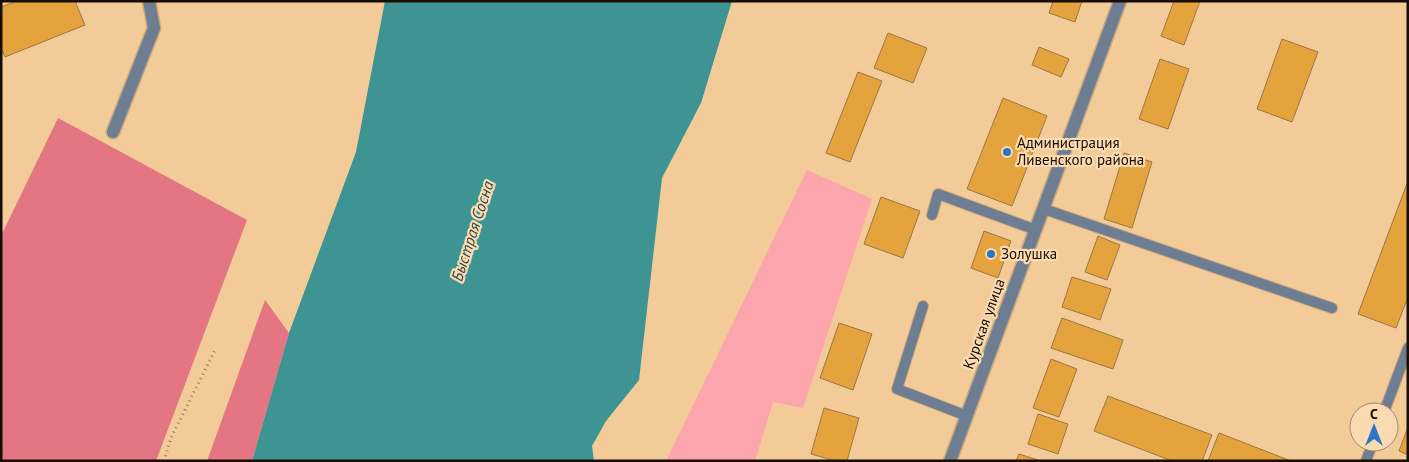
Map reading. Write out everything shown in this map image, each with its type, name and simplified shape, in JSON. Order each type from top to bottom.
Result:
[{"type":"street","points":[[113,132],[154,28],[149,1]]},
{"type":"street","name":"Курская улица","points":[[950,461],[1120,1]]},
{"type":"lane","points":[[932,215],[938,194],[1036,230]]},
{"type":"lane","points":[[1044,209],[1332,308]]},
{"type":"lane","points":[[923,306],[897,389],[967,416]]},
{"type":"lane","points":[[1388,402],[1408,348]]},
{"type":"path","points":[[164,461],[171,438],[216,348]]},
{"type":"shaded area","points":[[58,118],[247,220],[156,461],[1,461],[1,236]]},
{"type":"shaded area","points":[[807,170],[872,199],[803,408],[773,402],[755,461],[666,461]]},
{"type":"shaded area","points":[[265,300],[289,333],[252,461],[207,461]]},
{"type":"water","name":"Быстрая Сосна","points":[[385,1],[732,1],[701,103],[662,178],[639,380],[606,421],[592,446],[594,461],[252,461],[289,333],[356,152]]},
{"type":"building","points":[[17,1],[75,1],[85,25],[5,57],[1,48],[1,7]]},
{"type":"building","points":[[1053,1],[1082,1],[1075,22],[1049,13]]},
{"type":"building","points":[[1174,1],[1200,1],[1184,45],[1161,36]]},
{"type":"building","points":[[888,33],[927,48],[913,83],[874,68]]},
{"type":"building","points":[[1282,39],[1318,52],[1292,122],[1257,109]]},
{"type":"building","points":[[1039,47],[1069,59],[1061,77],[1032,65]]},
{"type":"building","points":[[1160,59],[1189,69],[1168,129],[1139,119]]},
{"type":"building","points":[[858,72],[882,81],[850,162],[826,153]]},
{"type":"building","name":"Администрация Ливенского района","points":[[1003,98],[1047,116],[1012,206],[967,189]]},
{"type":"building","points":[[1124,153],[1152,162],[1132,228],[1104,219]]},
{"type":"building","points":[[1408,181],[1408,297],[1396,328],[1358,314]]},
{"type":"building","points":[[881,197],[920,211],[903,258],[864,244]]},
{"type":"building","name":"Золушка","points":[[984,231],[1011,241],[998,278],[971,268]]},
{"type":"building","points":[[1098,236],[1120,245],[1107,280],[1085,272]]},
{"type":"building","points":[[1072,277],[1111,289],[1100,320],[1062,307]]},
{"type":"building","points":[[1062,318],[1123,340],[1113,369],[1051,348]]},
{"type":"building","points":[[839,323],[872,334],[853,390],[820,378]]},
{"type":"building","points":[[1051,359],[1077,369],[1059,417],[1033,408]]},
{"type":"building","points":[[1108,396],[1212,435],[1202,461],[1172,461],[1094,431]]},
{"type":"building","points":[[824,408],[859,418],[847,461],[836,461],[811,454]]},
{"type":"building","points":[[1038,414],[1068,424],[1058,454],[1028,444]]},
{"type":"building","points":[[1408,427],[1408,455],[1399,451]]},
{"type":"building","points":[[1219,433],[1291,461],[1208,461]]},
{"type":"building","points":[[1019,454],[1041,461],[1016,461]]},
{"type":"place","name":"Администрация Ливенского района","points":[[1007,152]]},
{"type":"place","name":"Золушка","points":[[991,254]]}]
